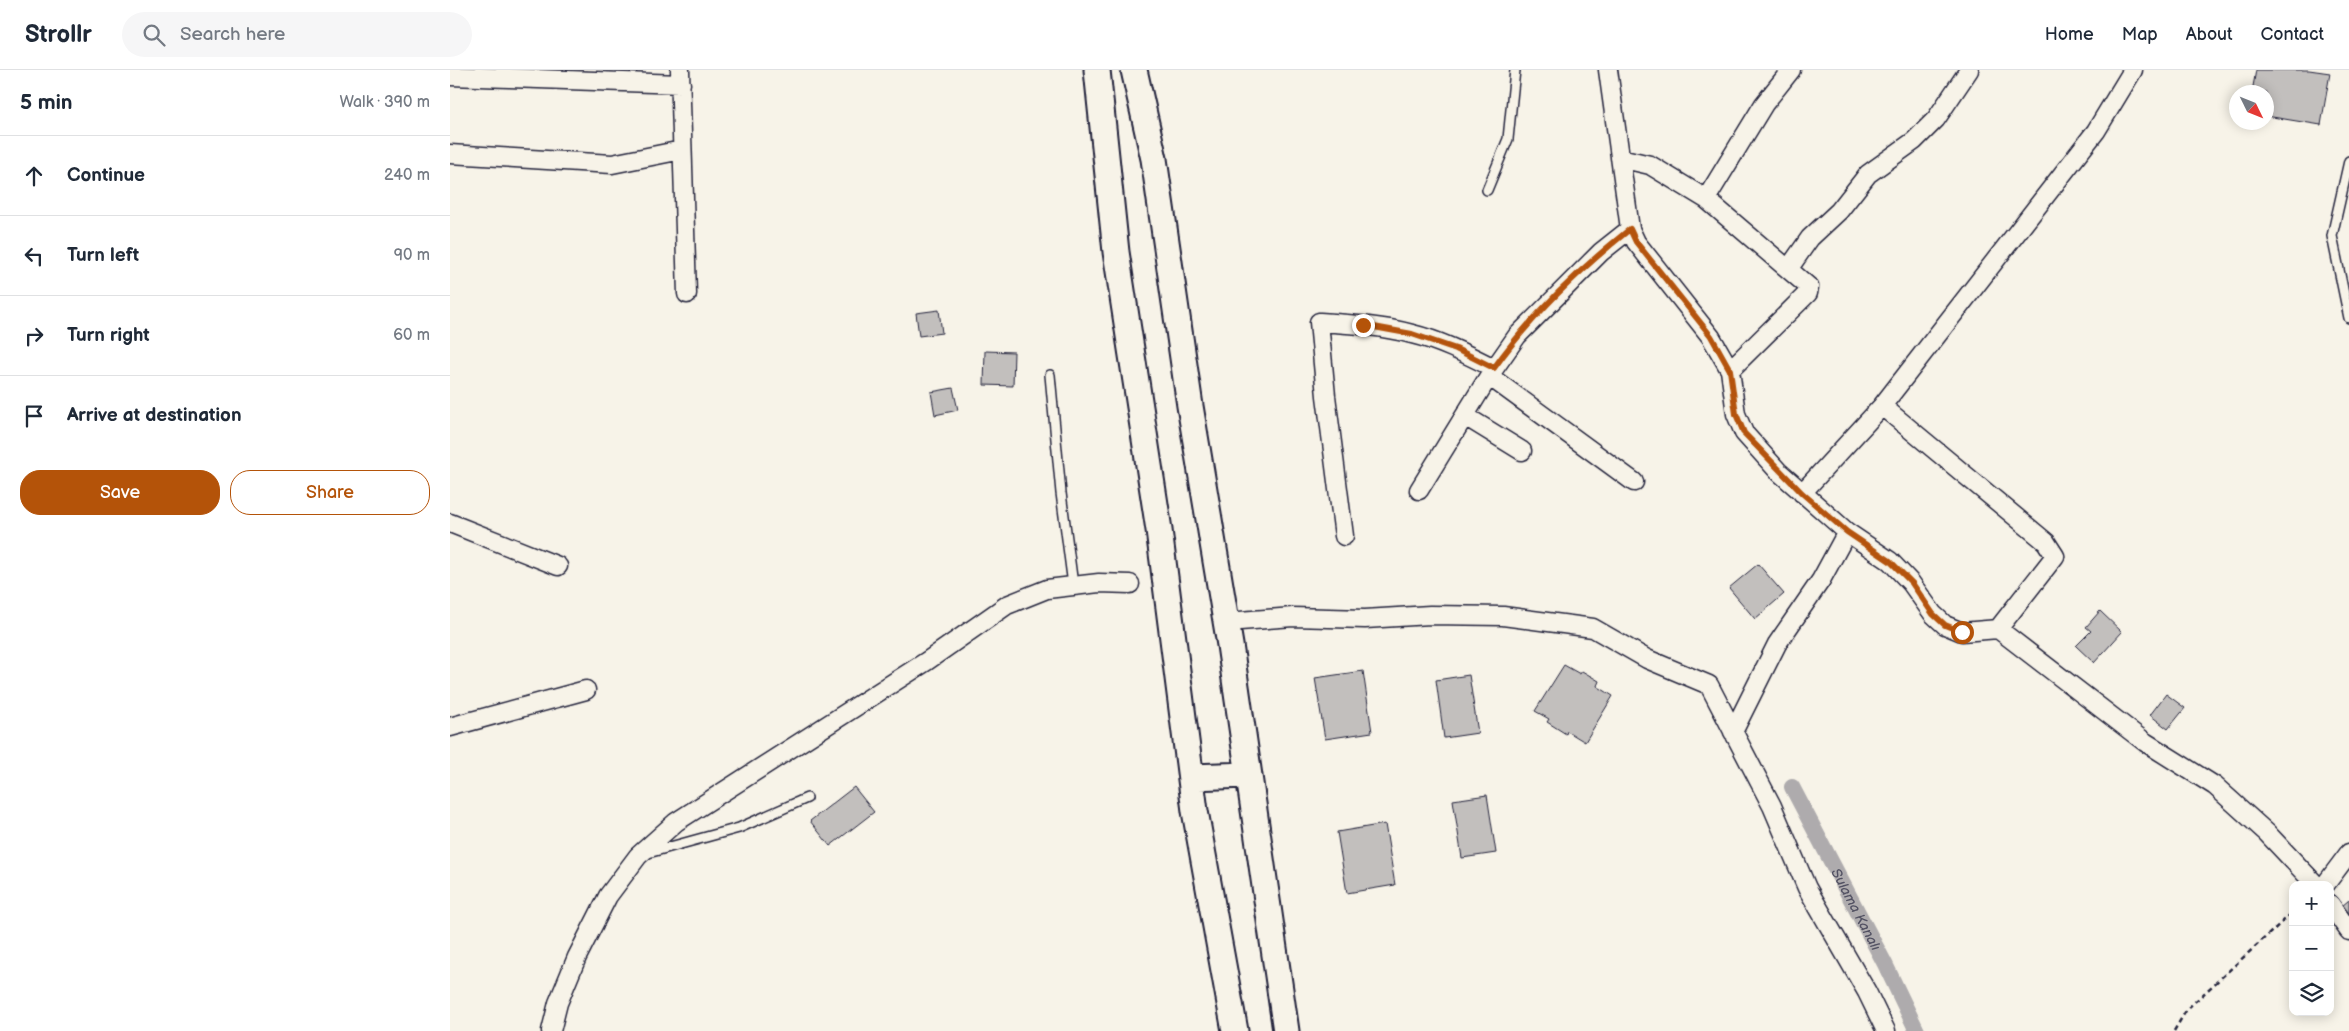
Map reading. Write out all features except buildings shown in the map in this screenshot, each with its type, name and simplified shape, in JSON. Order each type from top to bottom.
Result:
[{"type":"main road","points":[[1097,70],[1116,252],[1157,521],[1191,777],[1235,1031]]},
{"type":"main road","points":[[1134,70],[1154,159],[1190,406],[1226,622],[1286,1031]]},
{"type":"main road","points":[[1191,777],[1248,775]]},
{"type":"street","points":[[1608,70],[1630,229],[1636,242],[1711,336],[1730,370],[1736,414],[1744,433],[1802,493],[1847,532],[1890,561],[1912,583],[1933,614],[1945,625],[1962,632],[1998,629],[2145,742],[2215,786],[2267,833],[2312,881]]},
{"type":"street","points":[[1706,199],[1764,104],[1791,70]]},
{"type":"street","points":[[1789,268],[1810,238],[1839,211],[1868,174],[1914,141],[1936,119],[1969,70]]},
{"type":"street","points":[[1802,493],[1882,406],[2096,131],[2133,70]]},
{"type":"street","points":[[450,76],[680,77],[687,294]]},
{"type":"street","points":[[450,154],[612,164],[682,150]]},
{"type":"street","points":[[1620,158],[1650,165],[1706,199],[1809,287],[1808,293],[1730,370]]},
{"type":"street","points":[[1419,490],[1492,372],[1517,336],[1601,252],[1630,229]]},
{"type":"street","points":[[1344,536],[1326,396],[1319,322],[1363,325],[1412,334],[1456,349],[1492,372],[1634,482]]},
{"type":"street","points":[[1882,406],[2046,542],[2055,556],[1998,629]]},
{"type":"street","points":[[1465,416],[1522,450]]},
{"type":"street","points":[[450,523],[558,566]]},
{"type":"street","points":[[1733,732],[1777,644],[1821,580],[1847,532]]},
{"type":"street","points":[[551,1031],[558,1002],[578,956],[608,896],[638,856],[676,822],[927,661],[1007,605],[1047,589],[1073,585],[1130,584]]},
{"type":"street","points":[[1226,622],[1293,617],[1365,619],[1503,616],[1593,628],[1647,659],[1709,684],[1772,806],[1808,888],[1867,992],[1886,1031]]},
{"type":"street","points":[[450,727],[586,690]]},
{"type":"street","points":[[2328,881],[2342,865],[2349,852]]},
{"type":"street","points":[[2334,910],[2349,931]]},
{"type":"lane","points":[[1487,190],[1508,139],[1515,70]]},
{"type":"lane","points":[[2349,161],[2332,236],[2349,318]]},
{"type":"lane","points":[[1050,375],[1061,493],[1073,585]]},
{"type":"lane","points":[[638,856],[739,828],[807,798]]},
{"type":"path","points":[[2174,1031],[2187,1009],[2289,916]]},
{"type":"waterway","name":"Sulama Kanalı","points":[[1792,787],[1885,964],[1917,1031]]},
{"type":"route","points":[[1363,325],[1412,334],[1456,349],[1494,368],[1517,336],[1601,252],[1630,229],[1636,242],[1711,336],[1730,370],[1736,414],[1744,433],[1802,493],[1847,532],[1890,561],[1912,583],[1933,614],[1945,625],[1962,632]]}]
